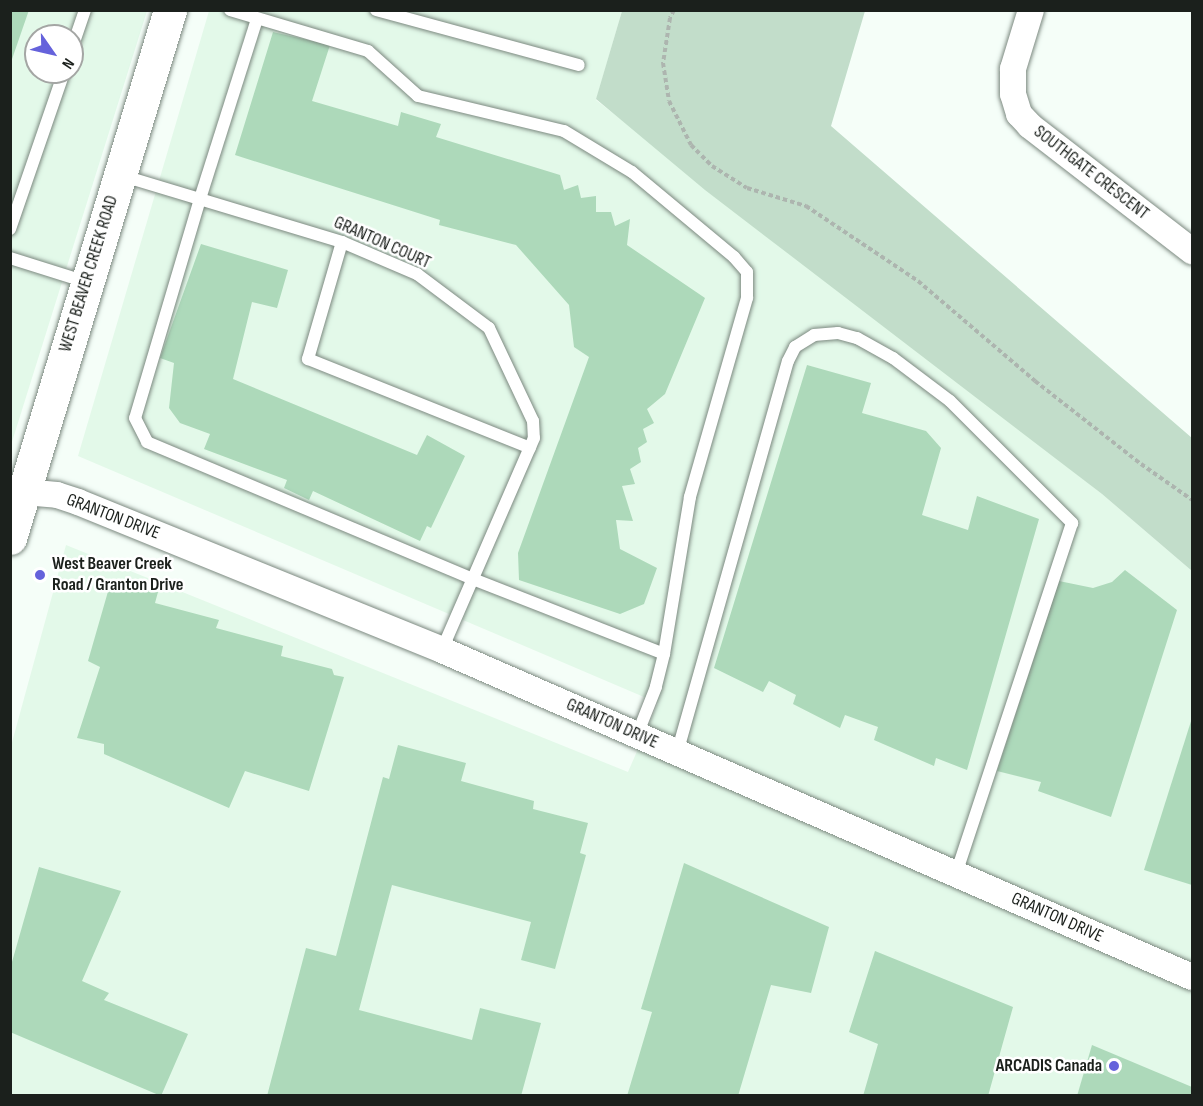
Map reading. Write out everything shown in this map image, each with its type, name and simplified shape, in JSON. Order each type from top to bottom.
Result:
[{"type":"street","name":"WEST BEAVER CREEK ROAD","points":[[10,538],[170,10]]},
{"type":"street","name":"SOUTHGATE CRESCENT","points":[[1031,10],[1013,69],[1013,94],[1019,114],[1030,126],[1192,251]]},
{"type":"street","name":"GRANTON DRIVE","points":[[24,492],[57,495],[78,502],[442,650],[1192,977]]},
{"type":"lane","points":[[230,10],[368,51],[418,96],[564,131],[632,172],[734,257],[747,272],[747,298],[690,497],[664,654],[656,687],[637,735]]},
{"type":"lane","points":[[376,10],[579,65]]},
{"type":"lane","points":[[257,19],[200,199],[135,418],[147,442],[473,579],[664,654]]},
{"type":"lane","points":[[10,229],[60,84]]},
{"type":"lane","name":"GRANTON COURT","points":[[119,175],[342,242],[417,274],[489,328],[533,421],[534,438],[442,650]]},
{"type":"lane","points":[[342,242],[308,359],[530,448]]},
{"type":"lane","points":[[10,258],[87,282]]},
{"type":"lane","points":[[677,753],[788,361],[795,347],[814,335],[838,333],[857,338],[893,358],[950,401],[1072,523],[956,874]]},
{"type":"path","points":[[674,10],[670,18],[663,63],[669,101],[691,145],[712,166],[747,188],[806,206],[918,280],[1035,381],[1141,464],[1192,500]]},
{"type":"shaded area","points":[[11,11],[147,11],[11,445]]},
{"type":"shaded area","points":[[209,11],[622,11],[596,100],[1102,494],[1192,571],[1192,1095],[11,1096],[11,746],[66,545],[628,772],[658,703],[78,456]]},
{"type":"shaded area","points":[[622,11],[865,11],[831,126],[1192,438],[1192,571],[1102,494],[705,190],[596,99]]},
{"type":"building","points":[[10,10],[29,10],[11,62]]},
{"type":"building","points":[[273,32],[330,45],[312,101],[398,126],[401,112],[441,124],[436,137],[560,175],[564,190],[578,185],[581,198],[596,196],[596,212],[611,212],[615,226],[630,219],[627,245],[705,298],[665,394],[647,409],[654,423],[643,429],[647,442],[638,448],[641,462],[630,469],[635,484],[622,486],[633,521],[616,520],[620,549],[657,568],[644,604],[620,614],[519,580],[518,553],[589,357],[574,347],[569,305],[516,245],[439,225],[440,220],[235,155]]},
{"type":"building","points":[[201,244],[288,270],[277,308],[252,302],[233,379],[417,455],[427,435],[465,456],[431,528],[427,526],[420,541],[313,491],[309,500],[284,488],[287,480],[204,449],[210,434],[180,423],[169,408],[174,363],[160,358]]},
{"type":"building","points":[[807,365],[871,383],[862,413],[926,431],[941,448],[922,515],[968,530],[977,496],[1039,519],[967,770],[936,758],[934,766],[874,740],[878,727],[845,715],[840,728],[793,704],[796,695],[769,681],[763,692],[714,668]]},
{"type":"building","points":[[1125,570],[1177,610],[1111,817],[1038,791],[1041,782],[997,771],[1059,581],[1093,588],[1112,582]]},
{"type":"building","points":[[111,581],[158,592],[155,603],[219,620],[216,628],[283,646],[281,656],[332,669],[334,675],[344,677],[309,791],[245,771],[229,808],[104,754],[104,744],[77,738],[100,667],[88,661]]},
{"type":"building","points":[[1192,718],[1192,885],[1144,870]]},
{"type":"building","points":[[398,745],[466,763],[461,781],[534,801],[533,809],[588,823],[580,853],[586,855],[555,969],[521,960],[531,922],[392,885],[359,1010],[472,1040],[480,1008],[541,1023],[521,1096],[267,1096],[306,948],[336,956],[383,777],[389,779]]},
{"type":"building","points":[[684,863],[829,927],[811,993],[771,985],[738,1096],[627,1096],[652,1012],[641,1009]]},
{"type":"building","points":[[39,867],[121,891],[82,981],[109,993],[104,1000],[188,1034],[161,1096],[10,1032],[10,969]]},
{"type":"building","points":[[875,951],[1013,1007],[988,1096],[863,1096],[878,1044],[849,1032]]},
{"type":"building","name":"ARCADIS Canada","points":[[1092,1045],[1192,1087],[1192,1096],[1077,1096]]},
{"type":"place","name":"West Beaver Creek Road / Granton Drive","points":[[40,575]]},
{"type":"place","name":"ARCADIS Canada","points":[[1114,1066]]}]
